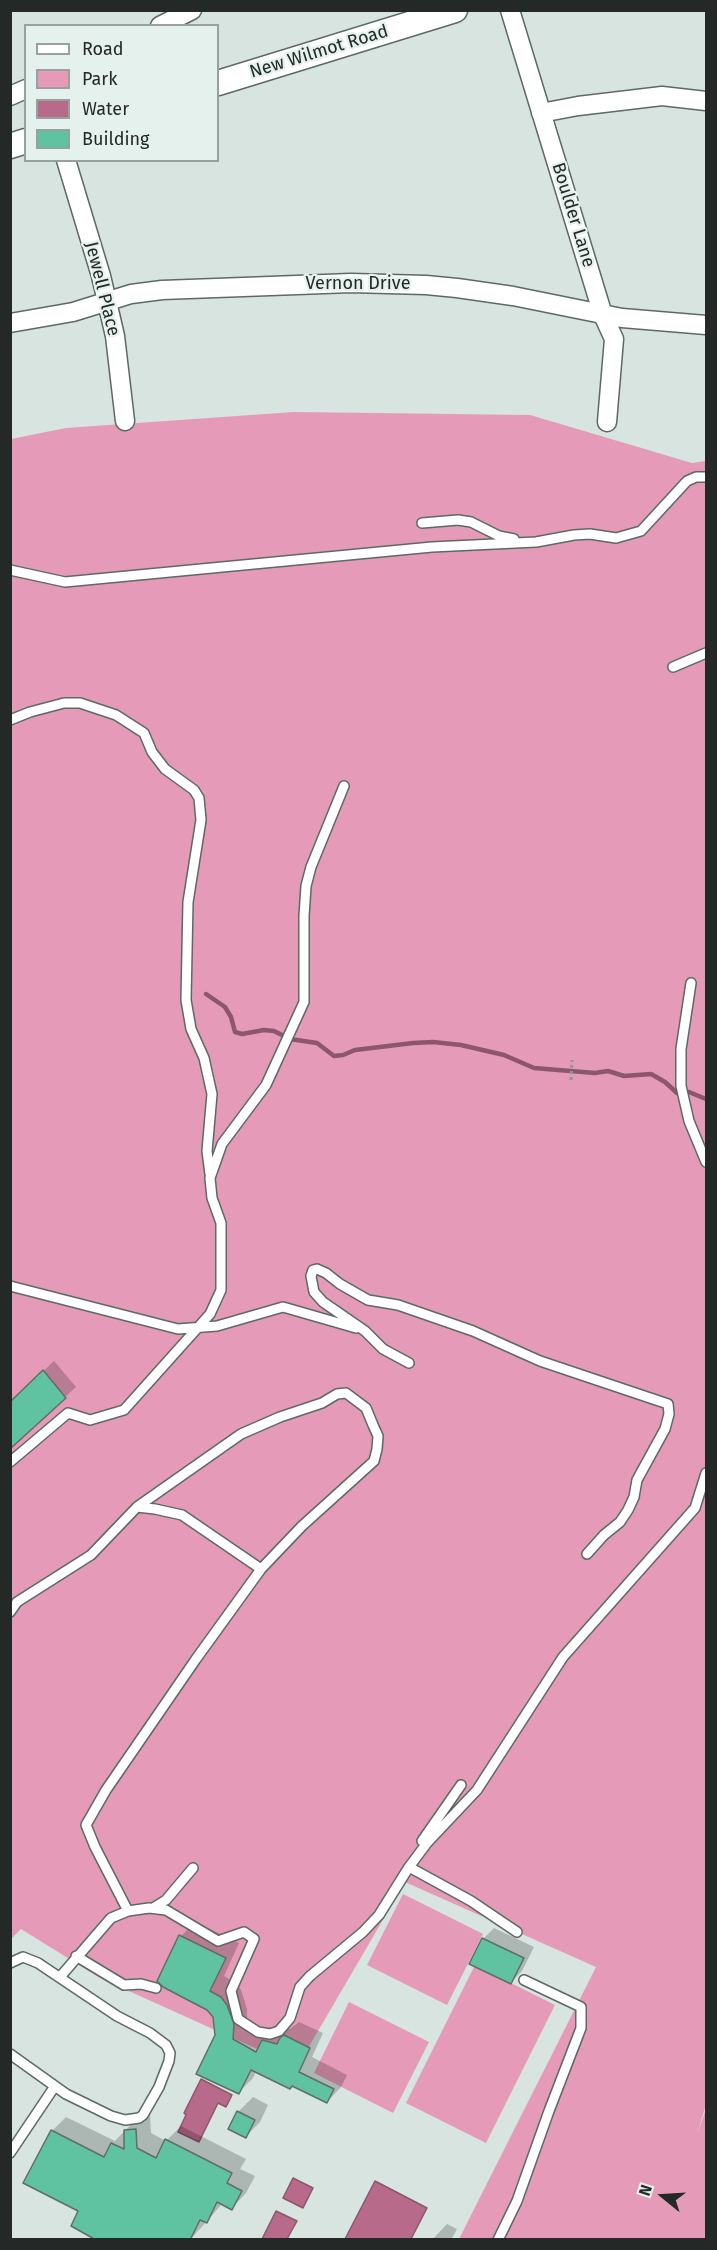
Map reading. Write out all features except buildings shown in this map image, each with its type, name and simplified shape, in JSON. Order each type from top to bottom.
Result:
[{"type":"street","points":[[164,24],[192,10]]},
{"type":"street","name":"New Wilmot Road","points":[[219,83],[455,10]]},
{"type":"street","name":"Boulder Lane","points":[[510,10],[603,315],[614,339],[607,422]]},
{"type":"street","points":[[10,96],[24,90]]},
{"type":"street","points":[[541,113],[662,96],[706,101]]},
{"type":"street","name":"Jewell Place","points":[[67,162],[115,336],[126,421]]},
{"type":"street","name":"Vernon Drive","points":[[10,323],[73,312],[131,294],[162,290],[351,283],[457,288],[513,296],[603,315],[706,325]]},
{"type":"lane","points":[[422,523],[458,520],[471,522],[500,536],[523,541],[536,542],[590,534],[616,538],[641,531],[687,481],[696,477],[706,477]]},
{"type":"lane","points":[[10,570],[65,582],[432,547],[523,541]]},
{"type":"lane","points":[[673,667],[706,653]]},
{"type":"lane","points":[[10,720],[64,703],[80,703],[116,715],[144,733],[152,752],[165,769],[194,790],[199,798],[201,820],[188,902],[186,999],[191,1029],[210,1077],[212,1094],[207,1151],[212,1198],[221,1223],[221,1290],[210,1314],[124,1410],[90,1420],[68,1413],[10,1462]]},
{"type":"lane","points":[[210,1178],[222,1144],[266,1085],[304,1002],[306,886],[311,867],[344,786]]},
{"type":"lane","points":[[691,983],[681,1049],[682,1091],[689,1121],[706,1162]]},
{"type":"lane","points":[[409,1363],[383,1349],[365,1331],[323,1302],[314,1292],[311,1276],[313,1270],[317,1269],[326,1273],[347,1289],[368,1300],[398,1305],[473,1330],[540,1360],[668,1404],[669,1414],[665,1429],[637,1480],[634,1497],[628,1510],[620,1522],[604,1535],[587,1554]]},
{"type":"lane","points":[[10,1286],[178,1329],[230,1323],[283,1307],[365,1331]]},
{"type":"lane","points":[[10,1612],[17,1602],[91,1555],[137,1507],[241,1434],[280,1417],[322,1403],[337,1394],[346,1393],[366,1408],[378,1436],[374,1461],[302,1526],[261,1569],[106,1790],[86,1825],[128,1911]]},
{"type":"lane","points":[[60,1977],[111,1918],[128,1911],[153,1908],[166,1910],[218,1941],[244,1932],[254,1939],[231,1991],[238,2019],[258,2032],[270,2034],[279,2031],[290,2018],[300,1987],[379,1915],[427,1843],[477,1790],[563,1657],[695,1508],[706,1473]]},
{"type":"lane","points":[[137,1507],[182,1515],[261,1569]]},
{"type":"lane","points":[[409,1867],[416,1851],[461,1785]]},
{"type":"lane","points":[[409,1867],[471,1901],[517,1932]]},
{"type":"lane","points":[[153,1908],[166,1900],[193,1868]]},
{"type":"lane","points":[[76,1956],[124,1985],[141,1984],[156,1988]]},
{"type":"lane","points":[[10,1963],[23,1957],[38,1963],[117,2016],[150,2033],[166,2045],[170,2053],[159,2087],[143,2115],[139,2118],[125,2120],[111,2116],[66,2094],[10,2054]]},
{"type":"lane","points":[[498,2240],[517,2201],[581,2028],[581,2007],[524,1980]]},
{"type":"lane","points":[[10,2153],[56,2086]]},
{"type":"path","points":[[571,1080],[572,1060]]},
{"type":"green space","points":[[294,412],[530,415],[692,463],[706,461],[706,2105],[697,2134],[706,2109],[706,2239],[459,2239],[596,1967],[405,1882],[297,2067],[100,1978],[21,1929],[11,1939],[11,439],[66,428]]},
{"type":"green space","points":[[403,1894],[483,1934],[447,2005],[367,1965]]},
{"type":"green space","points":[[475,1965],[555,2005],[486,2143],[406,2103]]},
{"type":"green space","points":[[349,2002],[429,2042],[393,2113],[314,2073]]},
{"type":"water","points":[[201,2079],[232,2095],[226,2107],[218,2103],[199,2142],[178,2132],[186,2115],[184,2113]]},
{"type":"water","points":[[293,2178],[313,2188],[303,2208],[283,2198]]},
{"type":"water","points":[[375,2181],[427,2208],[411,2239],[345,2239]]},
{"type":"water","points":[[276,2211],[297,2221],[287,2239],[262,2239]]},
{"type":"waterway","points":[[206,994],[225,1007],[231,1017],[235,1032],[242,1034],[264,1030],[274,1031],[290,1039],[317,1043],[334,1056],[355,1050],[413,1043],[433,1042],[461,1045],[504,1055],[534,1068],[595,1073],[608,1071],[624,1076],[651,1074],[665,1082],[677,1093],[689,1092],[706,1099]]}]
